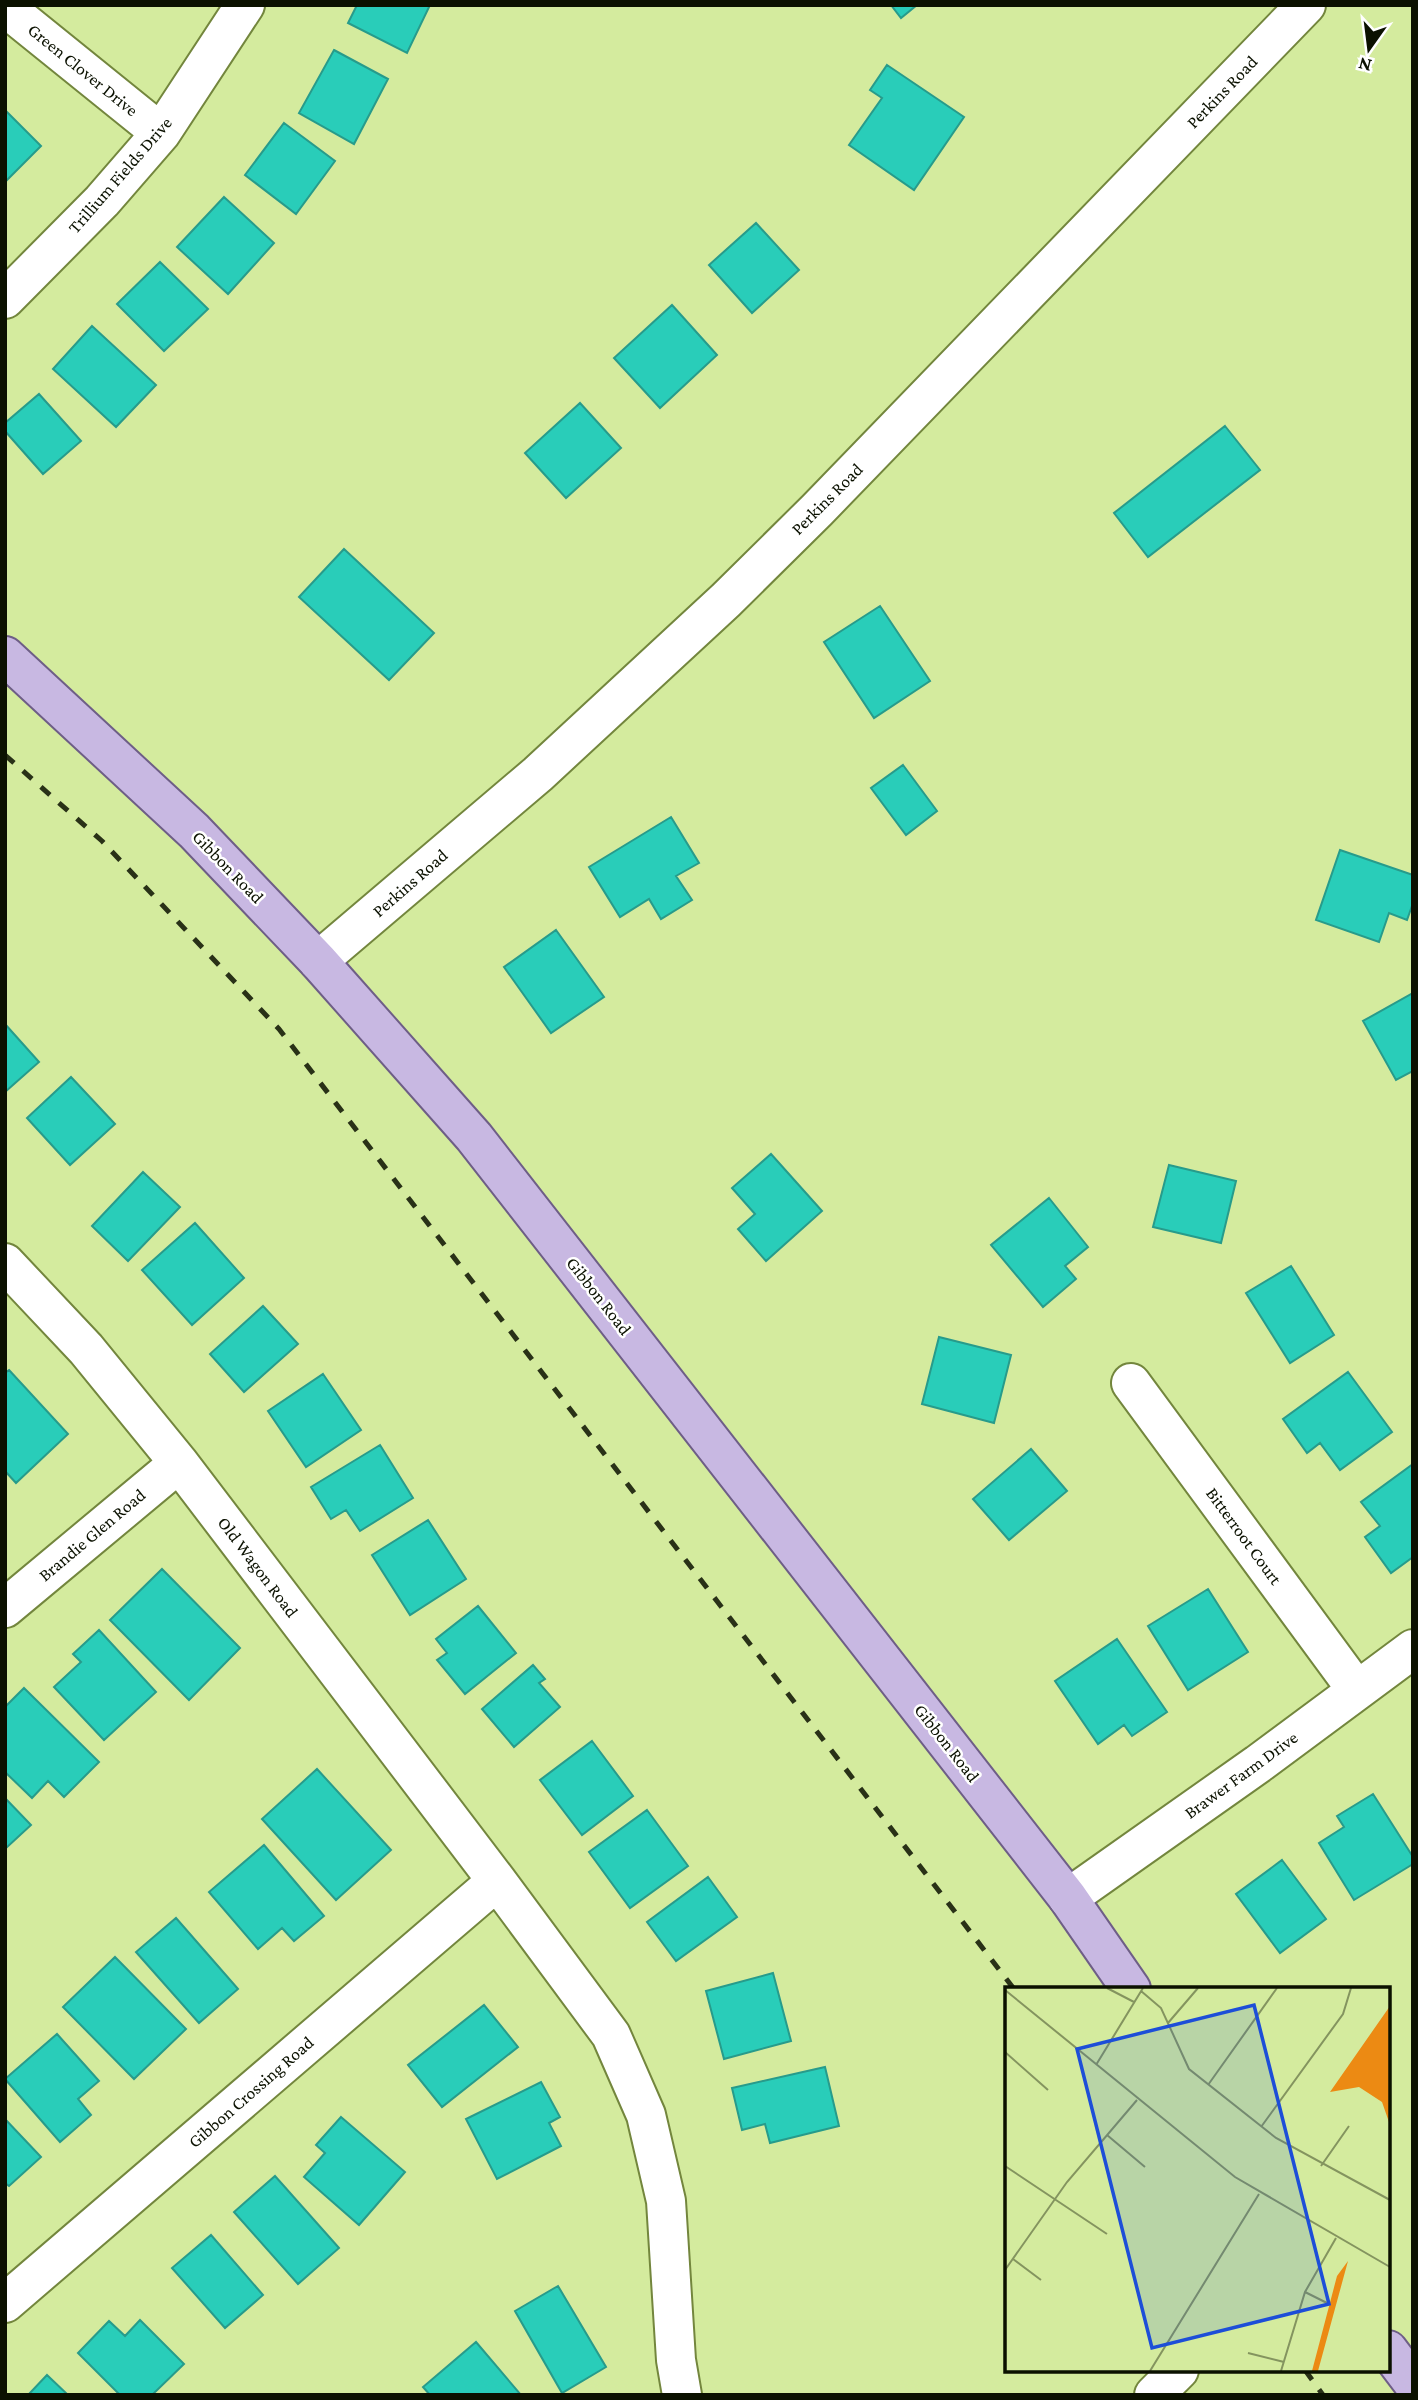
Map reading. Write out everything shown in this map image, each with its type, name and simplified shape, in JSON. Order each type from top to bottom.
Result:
[{"type":"main road","name":"Gibbon Road","points":[[5,656],[194,831],[318,961],[474,1137],[1068,1898],[1130,1987]]},
{"type":"main road","points":[[1390,2353],[1413,2383]]},
{"type":"street","name":"Trillium Fields Drive","points":[[5,299],[102,201],[161,132],[245,5]]},
{"type":"street","name":"Perkins Road","points":[[318,961],[538,774],[726,600],[1306,5]]},
{"type":"street","name":"Green Clover Drive","points":[[5,7],[161,132]]},
{"type":"street","name":"Old Wagon Road","points":[[5,1263],[86,1349],[179,1463],[611,2035],[646,2115],[666,2201],[676,2360],[682,2395]]},
{"type":"street","name":"Bitterroot Court","points":[[1130,1383],[1356,1689]]},
{"type":"street","name":"Brandie Glen Road","points":[[5,1608],[179,1463]]},
{"type":"street","name":"Brawer Farm Drive","points":[[1068,1898],[1258,1764],[1413,1649]]},
{"type":"street","name":"Gibbon Crossing Road","points":[[5,2303],[497,1881]]},
{"type":"street","points":[[1154,2395],[1177,2372]]},
{"type":"building","points":[[357,5],[430,5],[407,53],[348,23]]},
{"type":"building","points":[[891,5],[917,5],[901,18]]},
{"type":"building","points":[[334,50],[388,79],[354,144],[299,113]]},
{"type":"building","points":[[887,65],[964,117],[914,190],[849,145],[882,98],[870,90]]},
{"type":"building","points":[[5,110],[41,146],[5,182]]},
{"type":"building","points":[[284,123],[335,161],[296,214],[245,175]]},
{"type":"building","points":[[224,197],[274,243],[228,294],[177,247]]},
{"type":"building","points":[[756,223],[799,270],[752,313],[709,265]]},
{"type":"building","points":[[160,262],[208,309],[164,351],[117,304]]},
{"type":"building","points":[[672,305],[717,355],[660,408],[614,358]]},
{"type":"building","points":[[92,326],[156,385],[116,427],[53,369]]},
{"type":"building","points":[[39,394],[81,441],[43,474],[5,431],[5,423]]},
{"type":"building","points":[[580,403],[621,448],[566,498],[525,453]]},
{"type":"building","points":[[1225,426],[1260,470],[1148,557],[1114,513]]},
{"type":"building","points":[[344,549],[434,633],[389,680],[299,597]]},
{"type":"building","points":[[880,606],[930,681],[874,718],[824,642]]},
{"type":"building","points":[[903,765],[937,811],[906,835],[871,788]]},
{"type":"building","points":[[671,817],[699,863],[676,876],[692,900],[661,919],[649,899],[620,917],[589,867]]},
{"type":"building","points":[[1340,850],[1413,875],[1413,903],[1407,920],[1389,913],[1379,942],[1316,920]]},
{"type":"building","points":[[556,930],[604,997],[551,1033],[504,967]]},
{"type":"building","points":[[1413,993],[1413,1071],[1396,1080],[1363,1021]]},
{"type":"building","points":[[5,1024],[39,1062],[5,1092]]},
{"type":"building","points":[[71,1077],[115,1124],[70,1165],[27,1118]]},
{"type":"building","points":[[771,1154],[822,1211],[766,1261],[738,1229],[755,1214],[732,1188]]},
{"type":"building","points":[[1169,1165],[1236,1181],[1221,1243],[1153,1227]]},
{"type":"building","points":[[143,1172],[180,1207],[128,1261],[92,1226]]},
{"type":"building","points":[[1049,1198],[1088,1247],[1065,1266],[1076,1279],[1043,1307],[991,1245]]},
{"type":"building","points":[[195,1223],[244,1278],[192,1325],[142,1270]]},
{"type":"building","points":[[1291,1266],[1334,1335],[1290,1363],[1246,1293]]},
{"type":"building","points":[[263,1306],[298,1344],[244,1392],[210,1354]]},
{"type":"building","points":[[939,1337],[1011,1355],[994,1423],[922,1404]]},
{"type":"building","points":[[9,1370],[68,1434],[16,1483],[5,1471],[5,1373]]},
{"type":"building","points":[[1348,1372],[1392,1432],[1340,1470],[1320,1443],[1307,1453],[1283,1419]]},
{"type":"building","points":[[323,1374],[361,1430],[306,1467],[268,1411]]},
{"type":"building","points":[[380,1445],[413,1498],[360,1531],[346,1510],[331,1519],[311,1487]]},
{"type":"building","points":[[1031,1449],[1067,1491],[1009,1540],[973,1499]]},
{"type":"building","points":[[1413,1464],[1413,1557],[1391,1573],[1365,1537],[1380,1526],[1361,1502]]},
{"type":"building","points":[[428,1520],[466,1579],[410,1615],[372,1555]]},
{"type":"building","points":[[162,1569],[240,1648],[189,1700],[110,1620]]},
{"type":"building","points":[[1208,1589],[1248,1652],[1188,1690],[1148,1626]]},
{"type":"building","points":[[478,1606],[516,1653],[465,1694],[437,1660],[447,1653],[436,1639]]},
{"type":"building","points":[[99,1630],[156,1692],[104,1740],[54,1687],[81,1662],[73,1654]]},
{"type":"building","points":[[1117,1639],[1167,1712],[1132,1736],[1124,1725],[1098,1744],[1055,1681]]},
{"type":"building","points":[[533,1665],[545,1679],[539,1683],[560,1707],[514,1747],[482,1709]]},
{"type":"building","points":[[24,1688],[99,1762],[64,1797],[48,1781],[32,1798],[5,1772],[5,1707]]},
{"type":"building","points":[[592,1741],[633,1796],[582,1835],[540,1780]]},
{"type":"building","points":[[317,1769],[391,1850],[336,1900],[262,1819]]},
{"type":"building","points":[[1373,1794],[1413,1857],[1413,1864],[1354,1900],[1319,1843],[1344,1827],[1337,1816]]},
{"type":"building","points":[[5,1798],[31,1825],[5,1849]]},
{"type":"building","points":[[647,1810],[688,1866],[630,1908],[589,1852]]},
{"type":"building","points":[[264,1845],[324,1916],[294,1941],[282,1928],[258,1949],[209,1892]]},
{"type":"building","points":[[1282,1860],[1326,1919],[1280,1953],[1236,1894]]},
{"type":"building","points":[[708,1877],[737,1917],[676,1961],[647,1922]]},
{"type":"building","points":[[176,1918],[238,1989],[199,2023],[136,1952]]},
{"type":"building","points":[[115,1957],[186,2029],[134,2079],[63,2007]]},
{"type":"building","points":[[773,1973],[791,2041],[724,2059],[706,1991]]},
{"type":"building","points":[[484,2005],[518,2047],[442,2107],[408,2065]]},
{"type":"building","points":[[57,2034],[99,2081],[78,2099],[91,2115],[60,2142],[5,2079]]},
{"type":"building","points":[[825,2067],[839,2126],[770,2143],[765,2124],[742,2130],[732,2088]]},
{"type":"building","points":[[541,2082],[560,2117],[549,2123],[561,2146],[497,2179],[466,2119]]},
{"type":"building","points":[[341,2117],[405,2172],[359,2225],[304,2177],[325,2153],[316,2145]]},
{"type":"building","points":[[5,2119],[41,2157],[9,2186],[5,2183]]},
{"type":"building","points":[[275,2176],[339,2248],[298,2284],[234,2212]]},
{"type":"building","points":[[211,2235],[263,2295],[225,2328],[172,2268]]},
{"type":"building","points":[[558,2286],[606,2367],[562,2393],[515,2311]]},
{"type":"building","points":[[140,2320],[184,2364],[152,2395],[120,2395],[78,2353],[109,2321],[125,2336]]},
{"type":"building","points":[[476,2342],[521,2395],[430,2395],[423,2387]]},
{"type":"building","points":[[47,2375],[68,2395],[28,2395]]},
{"type":"railway","points":[[5,755],[102,841],[279,1029],[1012,1987]]},
{"type":"railway","points":[[1306,2372],[1323,2395]]}]
